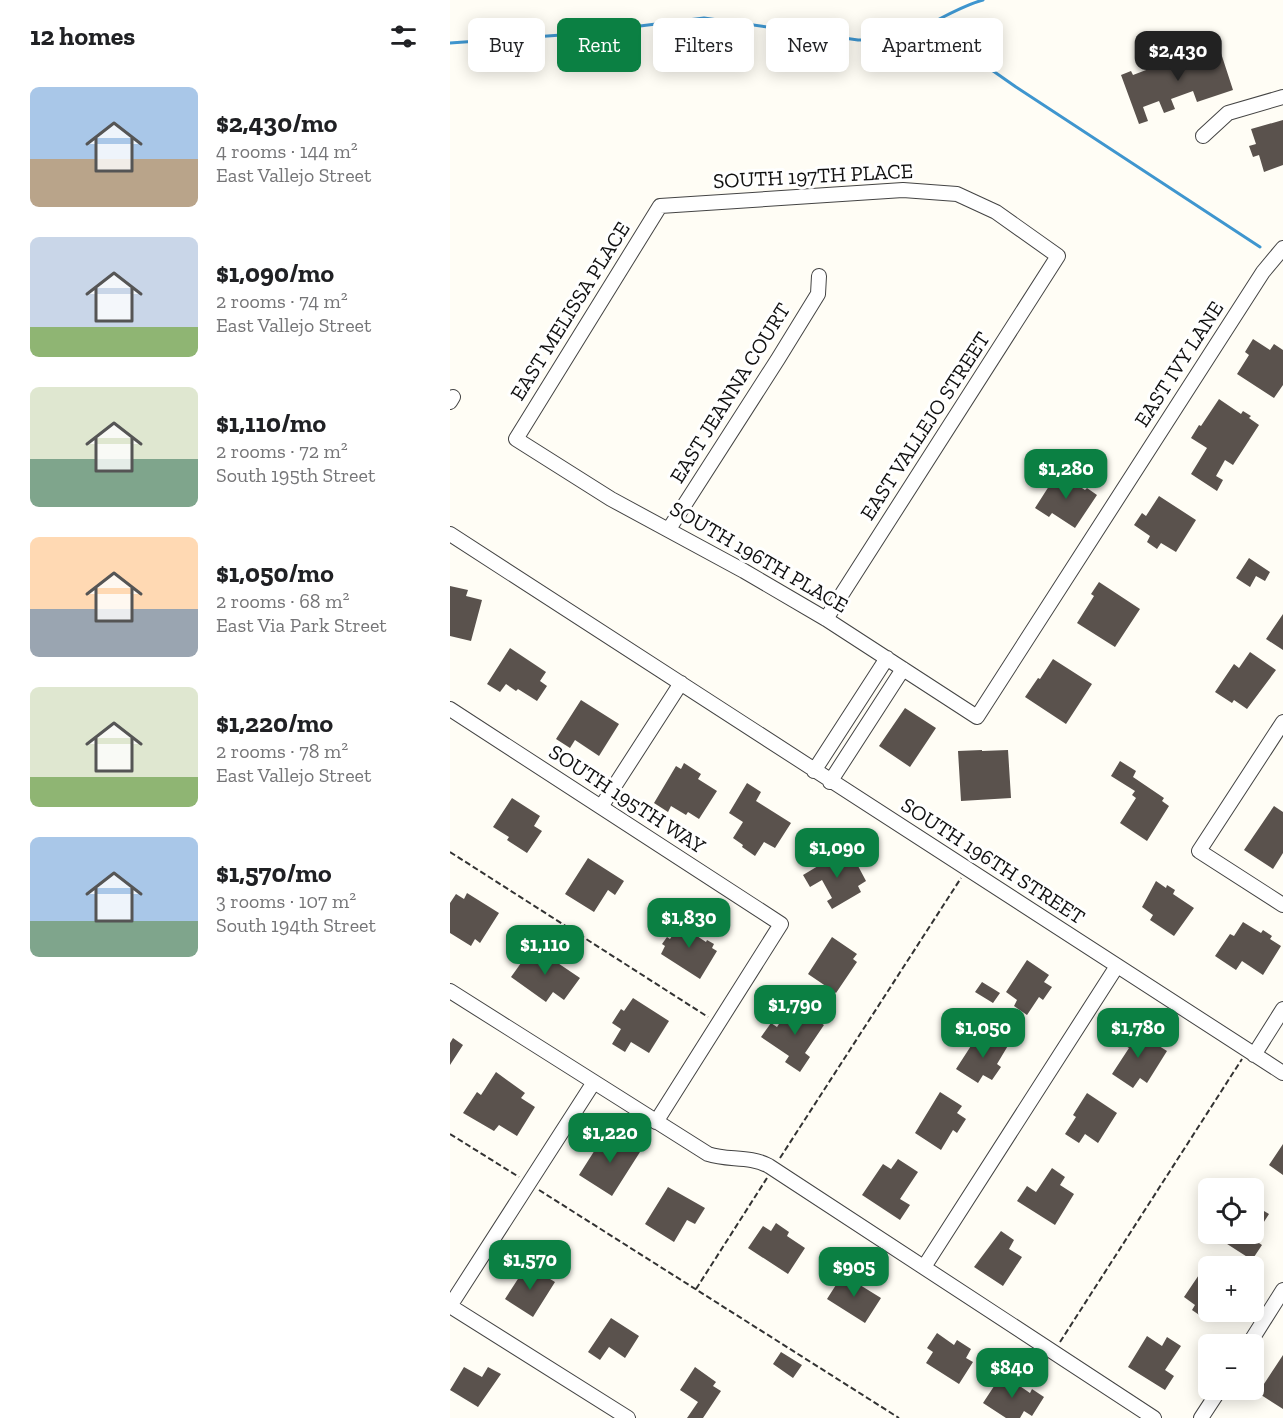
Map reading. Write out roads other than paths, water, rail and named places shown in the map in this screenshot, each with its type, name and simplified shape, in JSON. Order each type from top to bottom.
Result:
[{"type":"street","points":[[1203,136],[1228,113],[1283,97]]},
{"type":"street","name":"SOUTH 197TH PLACE","points":[[660,206],[903,190],[957,195],[996,212],[1058,256]]},
{"type":"street","name":"EAST MELISSA PLACE","points":[[516,439],[660,206]]},
{"type":"street","name":"EAST IVY LANE","points":[[977,717],[1263,272],[1283,248]]},
{"type":"street","name":"EAST VALLEJO STREET","points":[[826,619],[1058,256]]},
{"type":"street","name":"EAST JEANNA COURT","points":[[669,529],[818,294],[819,276]]},
{"type":"street","name":"SOUTH 196TH PLACE","points":[[516,439],[611,499],[669,529],[826,619],[977,717]]},
{"type":"street","name":"SOUTH 196TH STREET","points":[[450,534],[1283,1073]]},
{"type":"street","points":[[814,771],[886,658]]},
{"type":"street","points":[[830,782],[903,669]]},
{"type":"street","points":[[601,807],[681,683]]},
{"type":"street","points":[[865,692],[881,703]]},
{"type":"street","name":"SOUTH 195TH WAY","points":[[450,709],[781,924],[656,1122]]},
{"type":"street","points":[[1283,722],[1199,851],[1283,905]]},
{"type":"street","points":[[924,1267],[1117,966]]},
{"type":"street","points":[[450,991],[708,1154],[719,1158],[748,1158],[760,1161],[1154,1418]]},
{"type":"street","points":[[1251,1053],[1283,1009]]},
{"type":"street","points":[[594,1082],[450,1306],[628,1418]]},
{"type":"street","points":[[1255,1334],[1283,1290]]},
{"type":"street","points":[[1201,1418],[1213,1400]]},
{"type":"waterway","points":[[450,43],[576,34],[704,18],[858,40],[882,39],[905,35],[983,0]]},
{"type":"waterway","points":[[995,72],[1260,247]]}]
